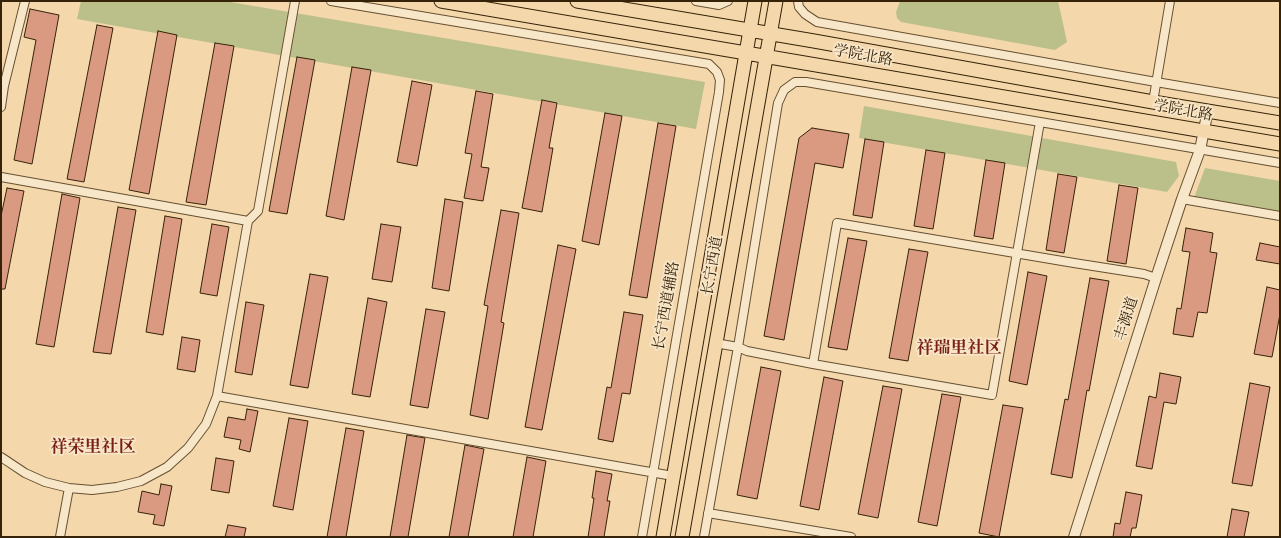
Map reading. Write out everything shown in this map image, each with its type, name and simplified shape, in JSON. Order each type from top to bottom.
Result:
[{"type":"main road","name":"学院北路","points":[[441,1],[1280,144]]},
{"type":"main road","name":"学院北路","points":[[577,1],[1280,123]]},
{"type":"main road","name":"长宁西道","points":[[663,537],[755,1]]},
{"type":"main road","name":"长宁西道","points":[[682,537],[776,1]]},
{"type":"street","points":[[1,107],[4,86],[25,1]]},
{"type":"street","points":[[1,457],[25,473],[45,482],[69,488],[92,490],[117,487],[141,481],[167,467],[188,448],[206,424],[217,396],[248,221],[258,211],[295,1]]},
{"type":"street","name":"长宁西道辅路","points":[[331,1],[709,64],[717,72],[720,80],[717,100],[642,537]]},
{"type":"street","points":[[696,1],[719,5],[728,1]]},
{"type":"street","points":[[1152,102],[1170,1]]},
{"type":"street","points":[[799,4],[805,14],[817,22],[1280,103]]},
{"type":"street","points":[[704,537],[738,347],[778,103],[784,90],[795,82],[806,82],[1280,164]]},
{"type":"street","name":"丰源道","points":[[1074,537],[1156,278],[1200,150],[1208,110]]},
{"type":"street","points":[[715,343],[813,364],[992,395],[1040,122]]},
{"type":"street","points":[[1,177],[248,221]]},
{"type":"street","points":[[1182,199],[1280,216]]},
{"type":"street","points":[[813,364],[837,223],[1144,274],[1156,278]]},
{"type":"street","points":[[217,396],[673,476]]},
{"type":"street","points":[[60,537],[69,488]]},
{"type":"street","points":[[708,513],[851,537]]},
{"type":"green space","points":[[81,1],[224,1],[705,82],[696,129],[77,19]]},
{"type":"green space","points":[[900,1],[1058,1],[1067,42],[1055,50],[901,22],[897,18],[896,12]]},
{"type":"green space","points":[[864,106],[1176,162],[1179,176],[1167,192],[859,138]]},
{"type":"green space","points":[[1205,168],[1280,181],[1280,213],[1194,198]]},
{"type":"building","points":[[30,9],[59,15],[32,164],[14,160],[36,40],[24,37]]},
{"type":"building","points":[[97,25],[113,28],[84,182],[67,179]]},
{"type":"building","points":[[158,31],[177,35],[149,194],[129,190]]},
{"type":"building","points":[[215,43],[234,46],[206,205],[186,202]]},
{"type":"building","points":[[297,57],[315,60],[287,214],[269,211]]},
{"type":"building","points":[[352,67],[371,70],[344,220],[326,216]]},
{"type":"building","points":[[412,81],[432,85],[417,166],[397,162]]},
{"type":"building","points":[[476,91],[493,94],[481,167],[489,168],[483,201],[464,198],[472,154],[465,153]]},
{"type":"building","points":[[542,100],[557,103],[549,148],[553,148],[542,212],[522,208]]},
{"type":"building","points":[[605,113],[622,116],[599,245],[582,241]]},
{"type":"building","points":[[658,123],[676,126],[647,298],[629,295]]},
{"type":"building","points":[[812,128],[849,134],[843,168],[815,163],[784,340],[764,336],[799,138]]},
{"type":"building","points":[[865,139],[884,142],[872,218],[853,215]]},
{"type":"building","points":[[926,150],[945,153],[933,229],[914,226]]},
{"type":"building","points":[[986,160],[1005,163],[993,239],[974,236]]},
{"type":"building","points":[[1058,174],[1077,177],[1064,253],[1046,250]]},
{"type":"building","points":[[1119,185],[1138,188],[1126,264],[1107,261]]},
{"type":"building","points":[[7,188],[24,191],[5,289],[1,289],[1,216]]},
{"type":"building","points":[[62,194],[80,198],[54,347],[36,344]]},
{"type":"building","points":[[445,199],[463,202],[449,291],[432,288]]},
{"type":"building","points":[[118,207],[136,210],[111,354],[93,352]]},
{"type":"building","points":[[501,210],[519,213],[501,322],[504,323],[488,419],[470,415],[488,306],[484,305]]},
{"type":"building","points":[[165,216],[182,219],[163,335],[146,332]]},
{"type":"building","points":[[212,224],[229,227],[217,296],[200,293]]},
{"type":"building","points":[[381,224],[401,227],[392,282],[372,279]]},
{"type":"building","points":[[1186,228],[1213,233],[1210,252],[1217,253],[1207,313],[1198,312],[1193,337],[1173,334],[1177,308],[1181,309],[1190,252],[1182,251]]},
{"type":"building","points":[[848,238],[867,241],[847,350],[828,347]]},
{"type":"building","points":[[1260,243],[1280,247],[1280,264],[1256,260]]},
{"type":"building","points":[[558,245],[576,249],[542,430],[525,427]]},
{"type":"building","points":[[909,249],[928,252],[908,361],[889,358]]},
{"type":"building","points":[[1028,272],[1047,276],[1027,385],[1009,381]]},
{"type":"building","points":[[310,274],[328,277],[308,388],[290,385]]},
{"type":"building","points":[[1090,278],[1109,281],[1089,391],[1087,390],[1072,478],[1051,474],[1065,399],[1068,400]]},
{"type":"building","points":[[1267,287],[1280,290],[1280,314],[1272,357],[1254,354]]},
{"type":"building","points":[[368,298],[387,302],[370,397],[352,394]]},
{"type":"building","points":[[246,302],[264,305],[252,375],[235,372]]},
{"type":"building","points":[[426,309],[445,312],[428,408],[410,405]]},
{"type":"building","points":[[624,312],[643,315],[630,394],[622,393],[613,442],[598,439],[607,387],[611,388]]},
{"type":"building","points":[[182,337],[200,340],[195,372],[177,369]]},
{"type":"building","points":[[761,367],[781,371],[757,499],[737,495]]},
{"type":"building","points":[[1160,373],[1181,377],[1176,404],[1164,402],[1152,469],[1136,466],[1149,396],[1156,398]]},
{"type":"building","points":[[824,377],[843,381],[819,510],[800,506]]},
{"type":"building","points":[[1250,383],[1270,387],[1252,486],[1232,483]]},
{"type":"building","points":[[883,386],[902,389],[878,518],[858,514]]},
{"type":"building","points":[[942,394],[961,397],[937,526],[918,522]]},
{"type":"building","points":[[1003,405],[1023,408],[999,537],[979,533]]},
{"type":"building","points":[[247,409],[258,411],[250,452],[239,449],[241,440],[224,437],[228,417],[245,420]]},
{"type":"building","points":[[289,418],[308,421],[293,510],[273,506]]},
{"type":"building","points":[[346,428],[364,431],[346,537],[327,537]]},
{"type":"building","points":[[407,435],[425,438],[408,537],[390,537]]},
{"type":"building","points":[[465,445],[484,449],[468,537],[449,537]]},
{"type":"building","points":[[527,457],[546,461],[533,537],[513,537]]},
{"type":"building","points":[[216,458],[234,461],[229,493],[211,490]]},
{"type":"building","points":[[596,471],[612,474],[607,501],[610,501],[604,537],[588,537],[594,498],[592,498]]},
{"type":"building","points":[[161,484],[172,486],[164,526],[153,524],[155,515],[138,512],[142,491],[159,495]]},
{"type":"building","points":[[1126,492],[1142,495],[1136,528],[1132,528],[1130,537],[1113,537],[1115,523],[1120,524]]},
{"type":"building","points":[[1232,509],[1249,512],[1244,537],[1227,537]]},
{"type":"building","points":[[228,525],[246,528],[244,537],[225,537]]},
{"type":"district","name":"祥瑞里社区","points":[[959,349]]},
{"type":"district","name":"祥荣里社区","points":[[93,448]]}]
